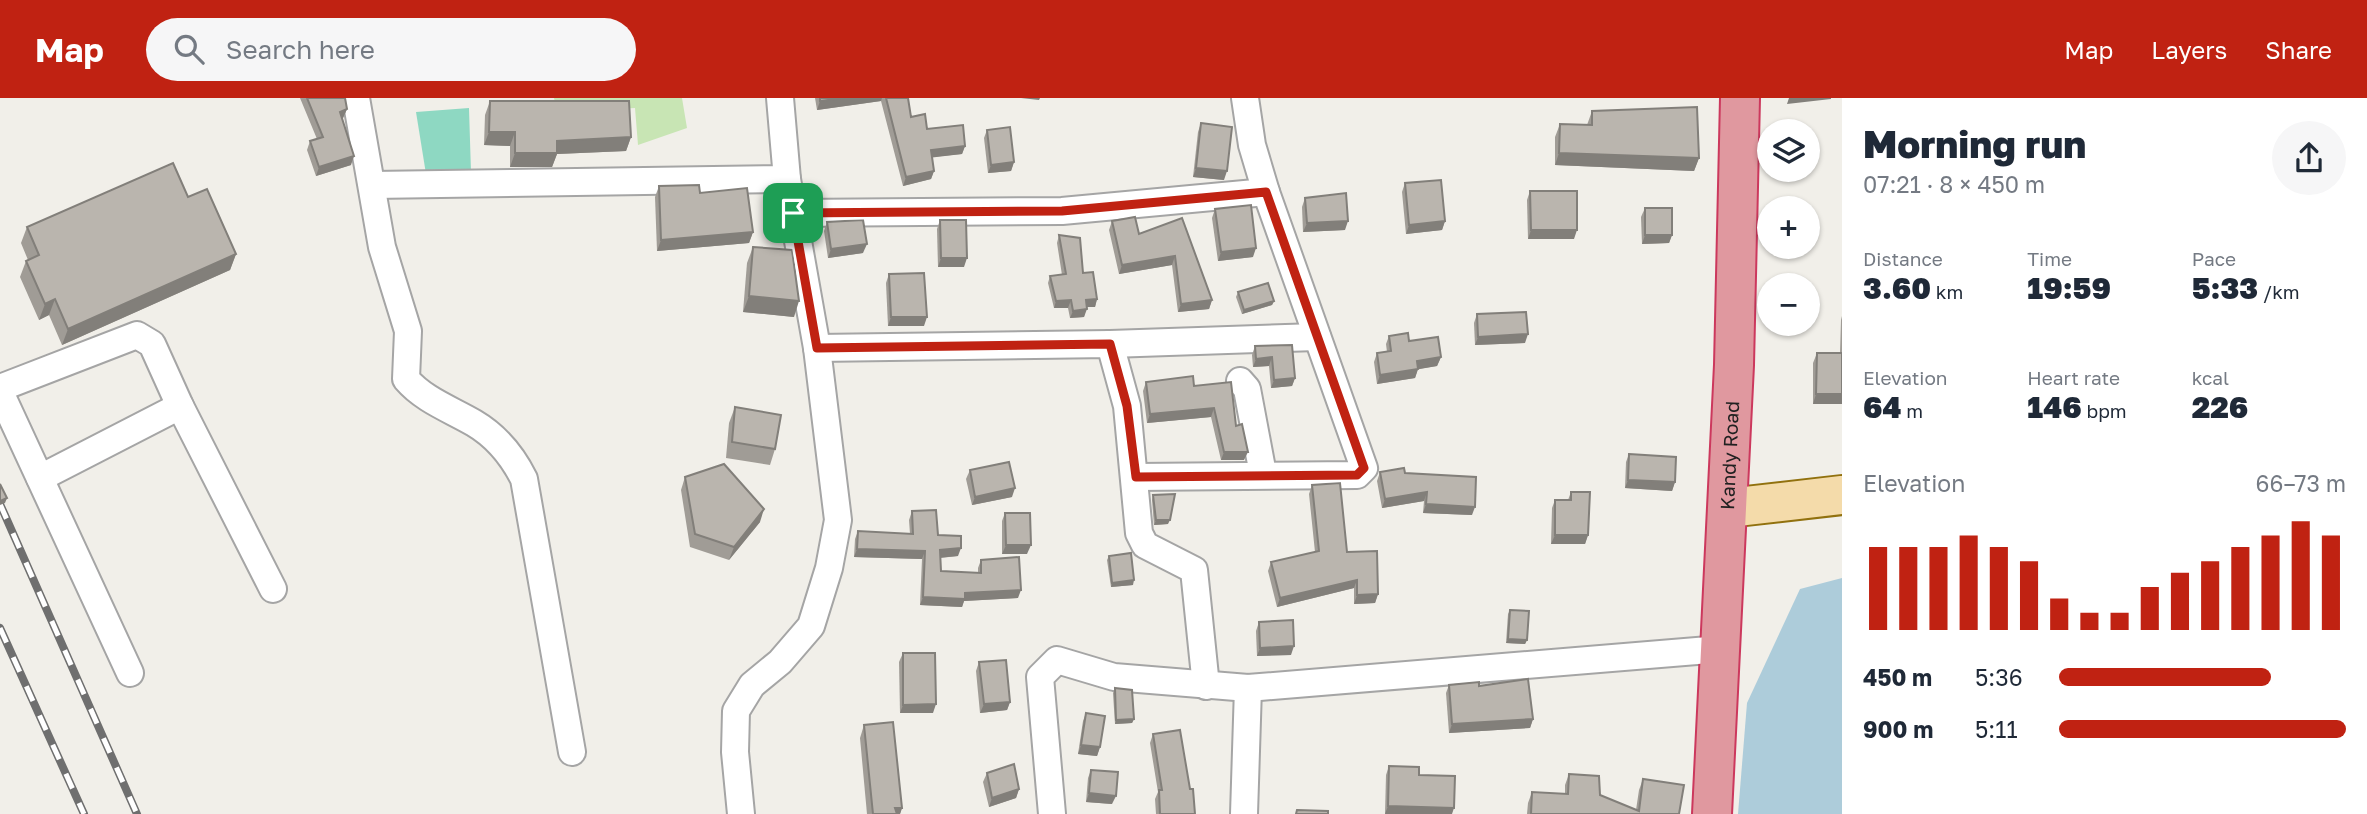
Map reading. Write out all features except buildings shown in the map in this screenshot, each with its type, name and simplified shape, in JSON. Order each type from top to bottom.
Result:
[{"type":"highway","name":"Kandy Road","points":[[1712,814],[1734,365],[1740,98]]},
{"type":"main road","points":[[1728,508],[1842,495]]},
{"type":"street","points":[[356,98],[382,247],[408,331],[406,379],[418,393],[477,425],[513,457],[524,479],[572,752]]},
{"type":"street","points":[[741,814],[735,752],[736,711],[752,685],[780,662],[811,626],[829,568],[838,520],[817,348],[788,179],[780,98]]},
{"type":"street","points":[[1136,477],[1357,475],[1364,468],[1266,192],[1252,145],[1245,98]]},
{"type":"street","points":[[372,185],[788,179]]},
{"type":"street","points":[[793,213],[1062,211],[1266,192]]},
{"type":"street","points":[[131,673],[0,390],[138,335],[152,344],[180,406],[273,589]]},
{"type":"street","points":[[817,348],[1110,344],[1317,337]]},
{"type":"street","points":[[1110,344],[1127,406],[1136,477],[1139,534],[1145,545],[1194,570],[1206,686]]},
{"type":"street","points":[[1240,382],[1247,389],[1263,474]]},
{"type":"street","points":[[40,478],[180,406]]},
{"type":"street","points":[[1052,814],[1040,677],[1056,660],[1114,677],[1248,688],[1721,649]]},
{"type":"street","points":[[1244,814],[1248,688]]},
{"type":"green space","points":[[554,98],[682,98],[687,128],[638,145],[635,108],[557,112]]},
{"type":"green space","points":[[469,108],[471,173],[426,174],[416,112]]},
{"type":"water","points":[[1842,578],[1842,814],[1738,814],[1747,703],[1800,589]]},
{"type":"railway","points":[[0,504],[137,814]]},
{"type":"railway","points":[[0,628],[84,814]]},
{"type":"route","points":[[1266,192],[1364,468],[1357,475],[1136,477],[1127,406],[1110,344],[817,348],[793,213],[1062,211],[1266,192]]}]
